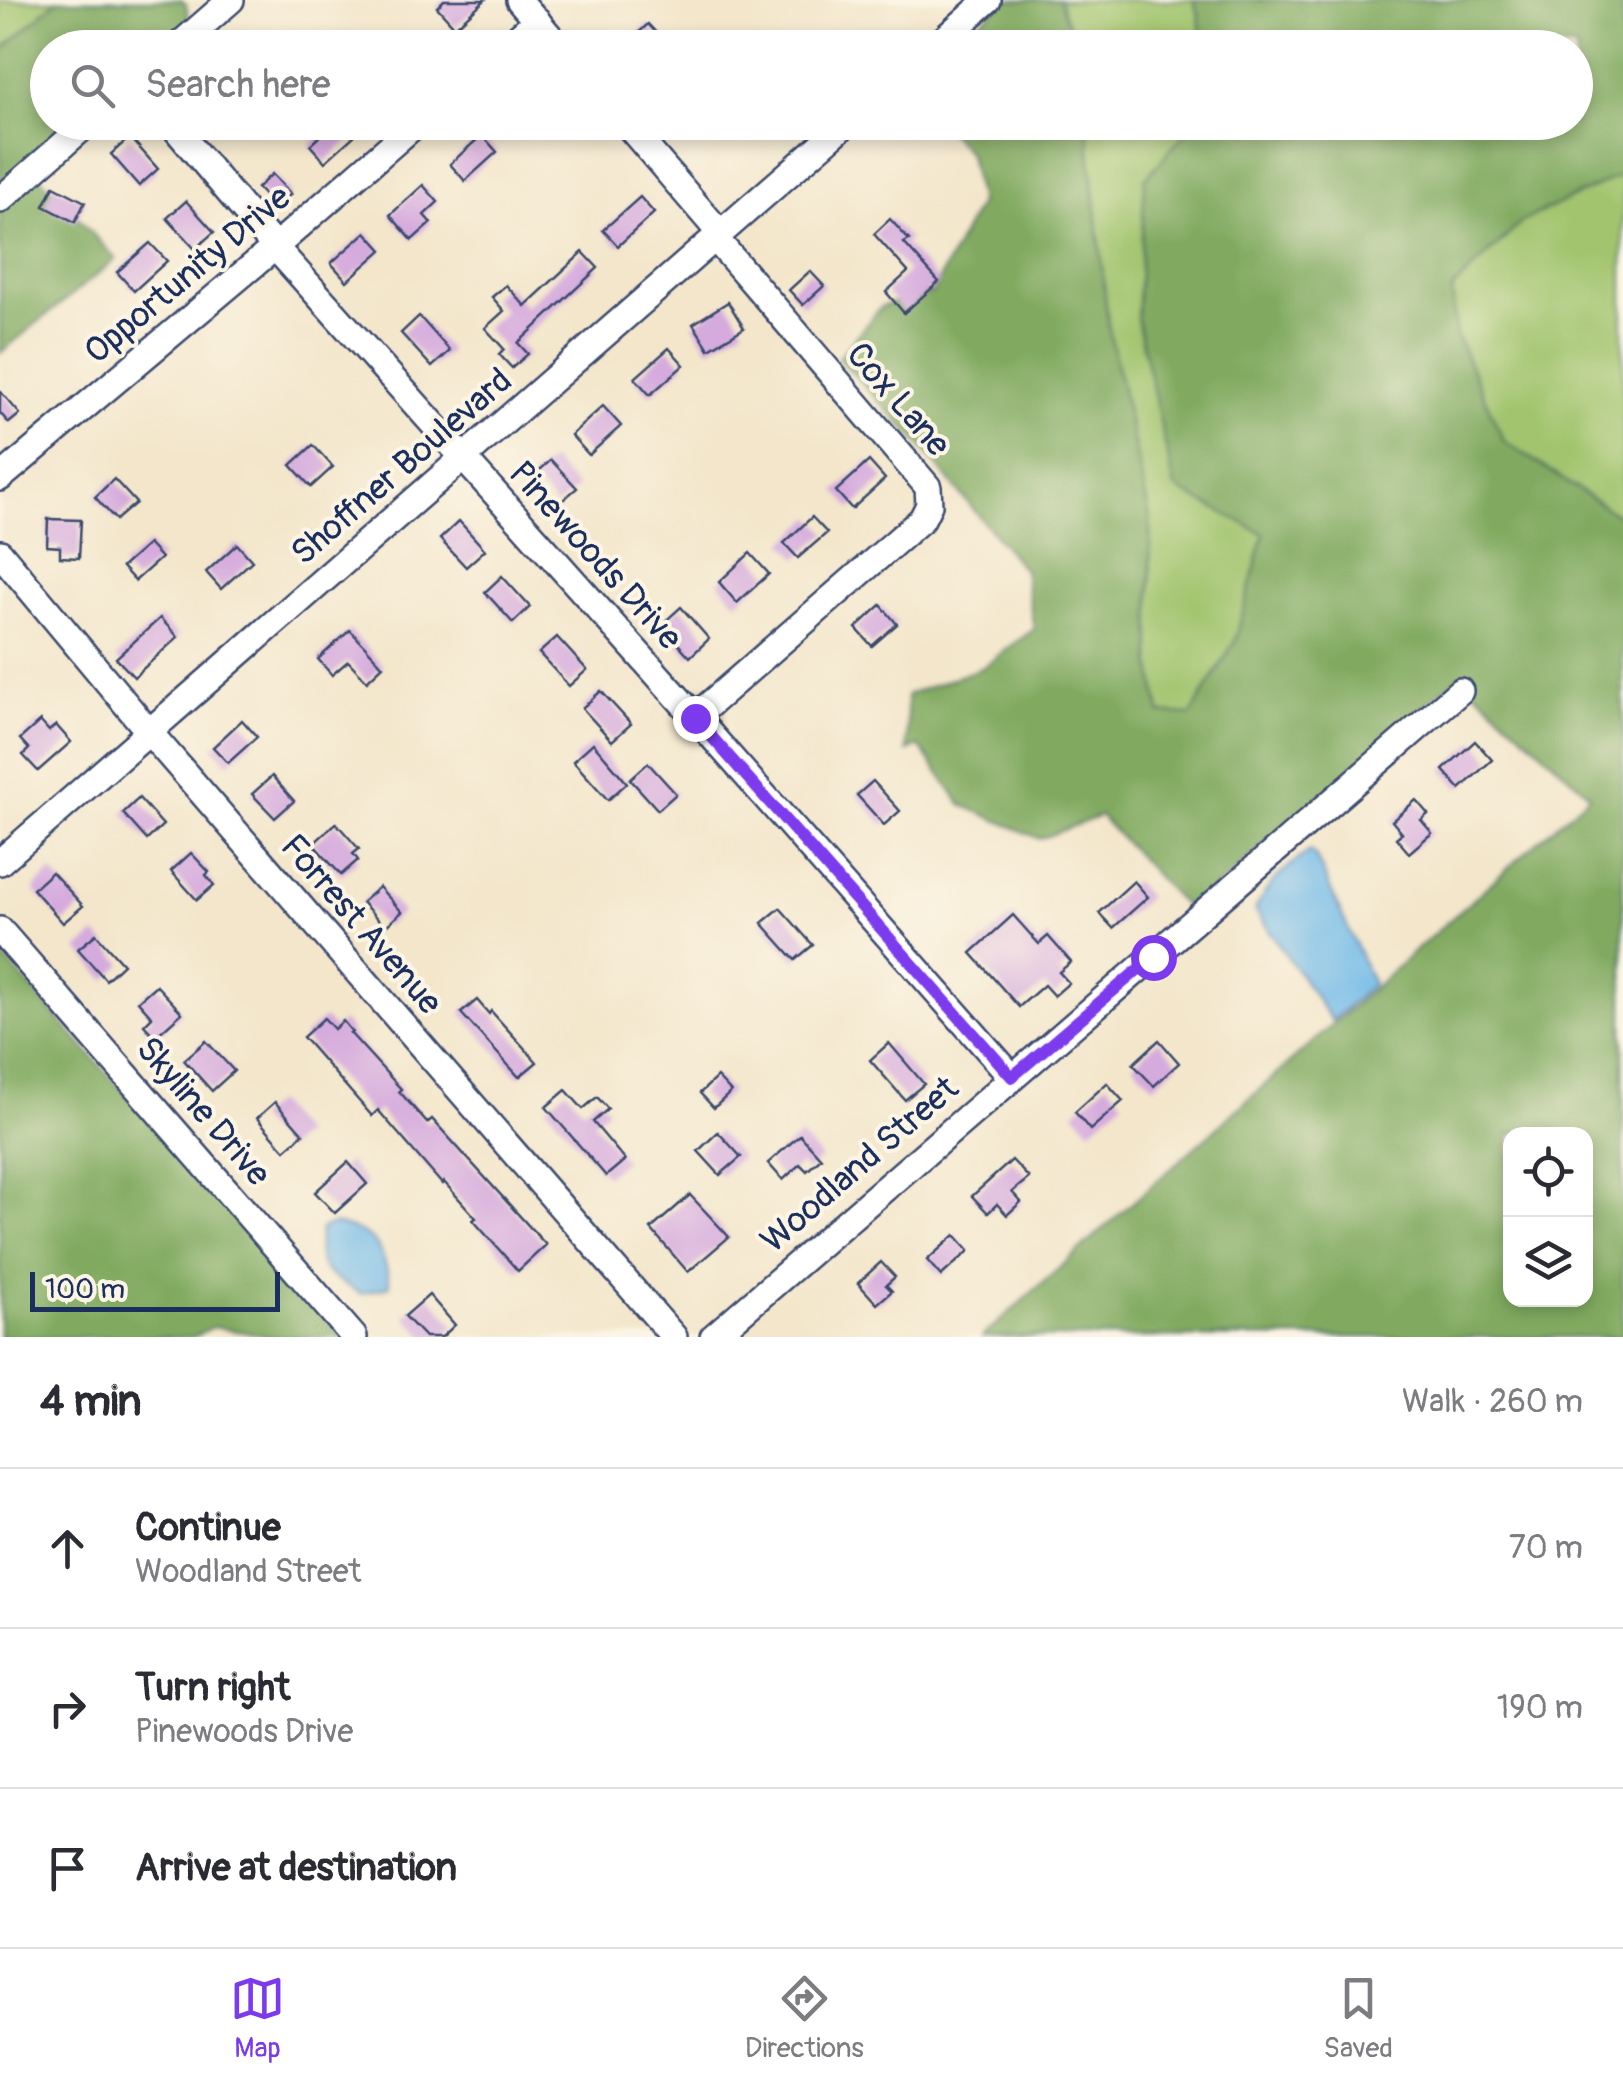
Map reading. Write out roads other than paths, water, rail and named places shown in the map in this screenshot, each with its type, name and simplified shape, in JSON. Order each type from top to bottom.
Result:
[{"type":"street","points":[[197,30],[231,0]]},
{"type":"street","points":[[519,0],[545,30]]},
{"type":"street","points":[[954,30],[988,0]]},
{"type":"street","points":[[525,30],[536,20]]},
{"type":"street","points":[[0,200],[68,140]]},
{"type":"street","name":"Pinewoods Drive","points":[[185,140],[275,247],[1012,1077]]},
{"type":"street","name":"Opportunity Drive","points":[[0,478],[397,140]]},
{"type":"street","points":[[640,140],[718,236]]},
{"type":"street","name":"Shoffner Boulevard","points":[[0,862],[827,140]]},
{"type":"street","name":"Cox Lane","points":[[695,718],[922,519],[930,504],[928,487],[718,236]]},
{"type":"street","name":"Forrest Avenue","points":[[0,553],[150,733],[674,1337]]},
{"type":"street","name":"Woodland Street","points":[[713,1337],[1460,691]]},
{"type":"street","name":"Skyline Drive","points":[[0,930],[354,1337]]},
{"type":"water","points":[[1310,851],[1373,984],[1332,1021],[1255,910],[1278,877]]},
{"type":"water","points":[[334,1224],[359,1232],[375,1243],[390,1286],[361,1294],[325,1270],[318,1243],[321,1229]]}]
